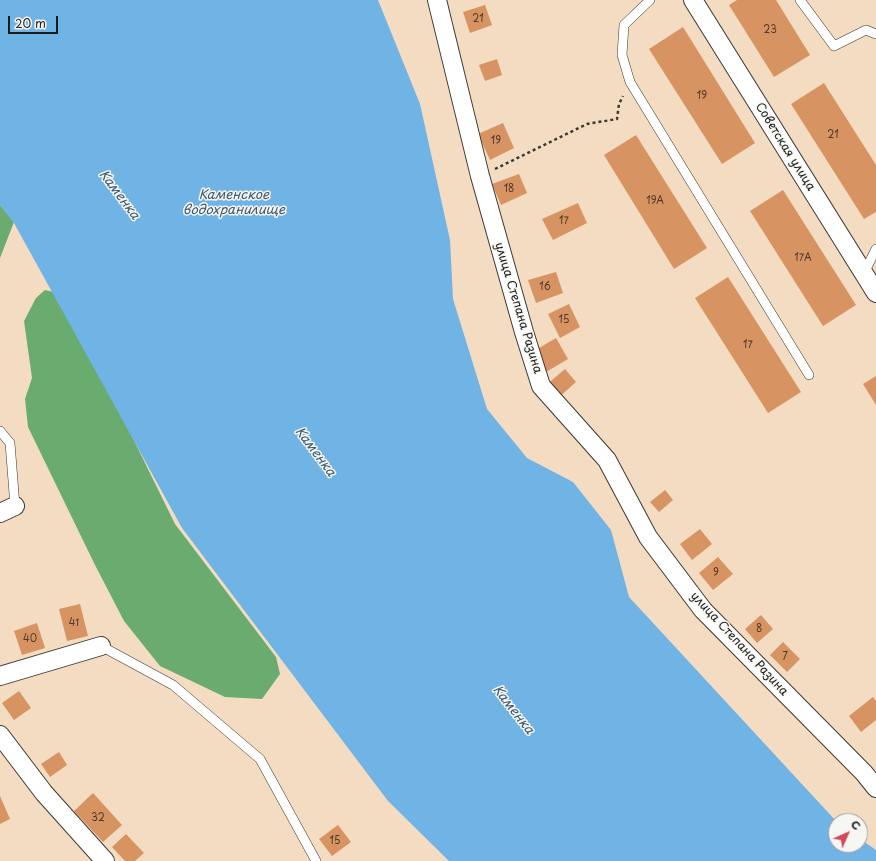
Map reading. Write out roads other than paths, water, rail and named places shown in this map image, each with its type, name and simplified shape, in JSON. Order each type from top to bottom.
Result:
[{"type":"street","name":"улица Степана Разина","points":[[437,0],[480,176],[524,332],[541,386],[607,460],[648,537],[703,610],[864,773],[876,788]]},
{"type":"street","name":"Советская улица","points":[[693,0],[876,293]]},
{"type":"street","points":[[0,676],[101,646]]},
{"type":"street","points":[[0,735],[44,793],[105,861]]},
{"type":"lane","points":[[650,0],[624,25],[622,55],[630,82],[809,374]]},
{"type":"lane","points":[[800,0],[834,46],[866,30],[876,34]]},
{"type":"lane","points":[[864,273],[876,249]]},
{"type":"lane","points":[[0,432],[10,443],[8,510]]},
{"type":"lane","points":[[101,646],[173,685],[260,759],[316,861]]},
{"type":"water","name":"Каменское водохранилище","points":[[0,0],[378,0],[420,104],[450,240],[453,299],[487,409],[527,458],[573,482],[611,530],[629,597],[829,813],[828,853],[868,853],[868,844],[876,850],[876,861],[449,861],[388,801],[182,528],[14,223],[0,205]]},
{"type":"water label","name":"Каменка","points":[[119,195]]},
{"type":"water label","name":"Каменка","points":[[315,452]]},
{"type":"water label","name":"Каменка","points":[[513,710]]}]
